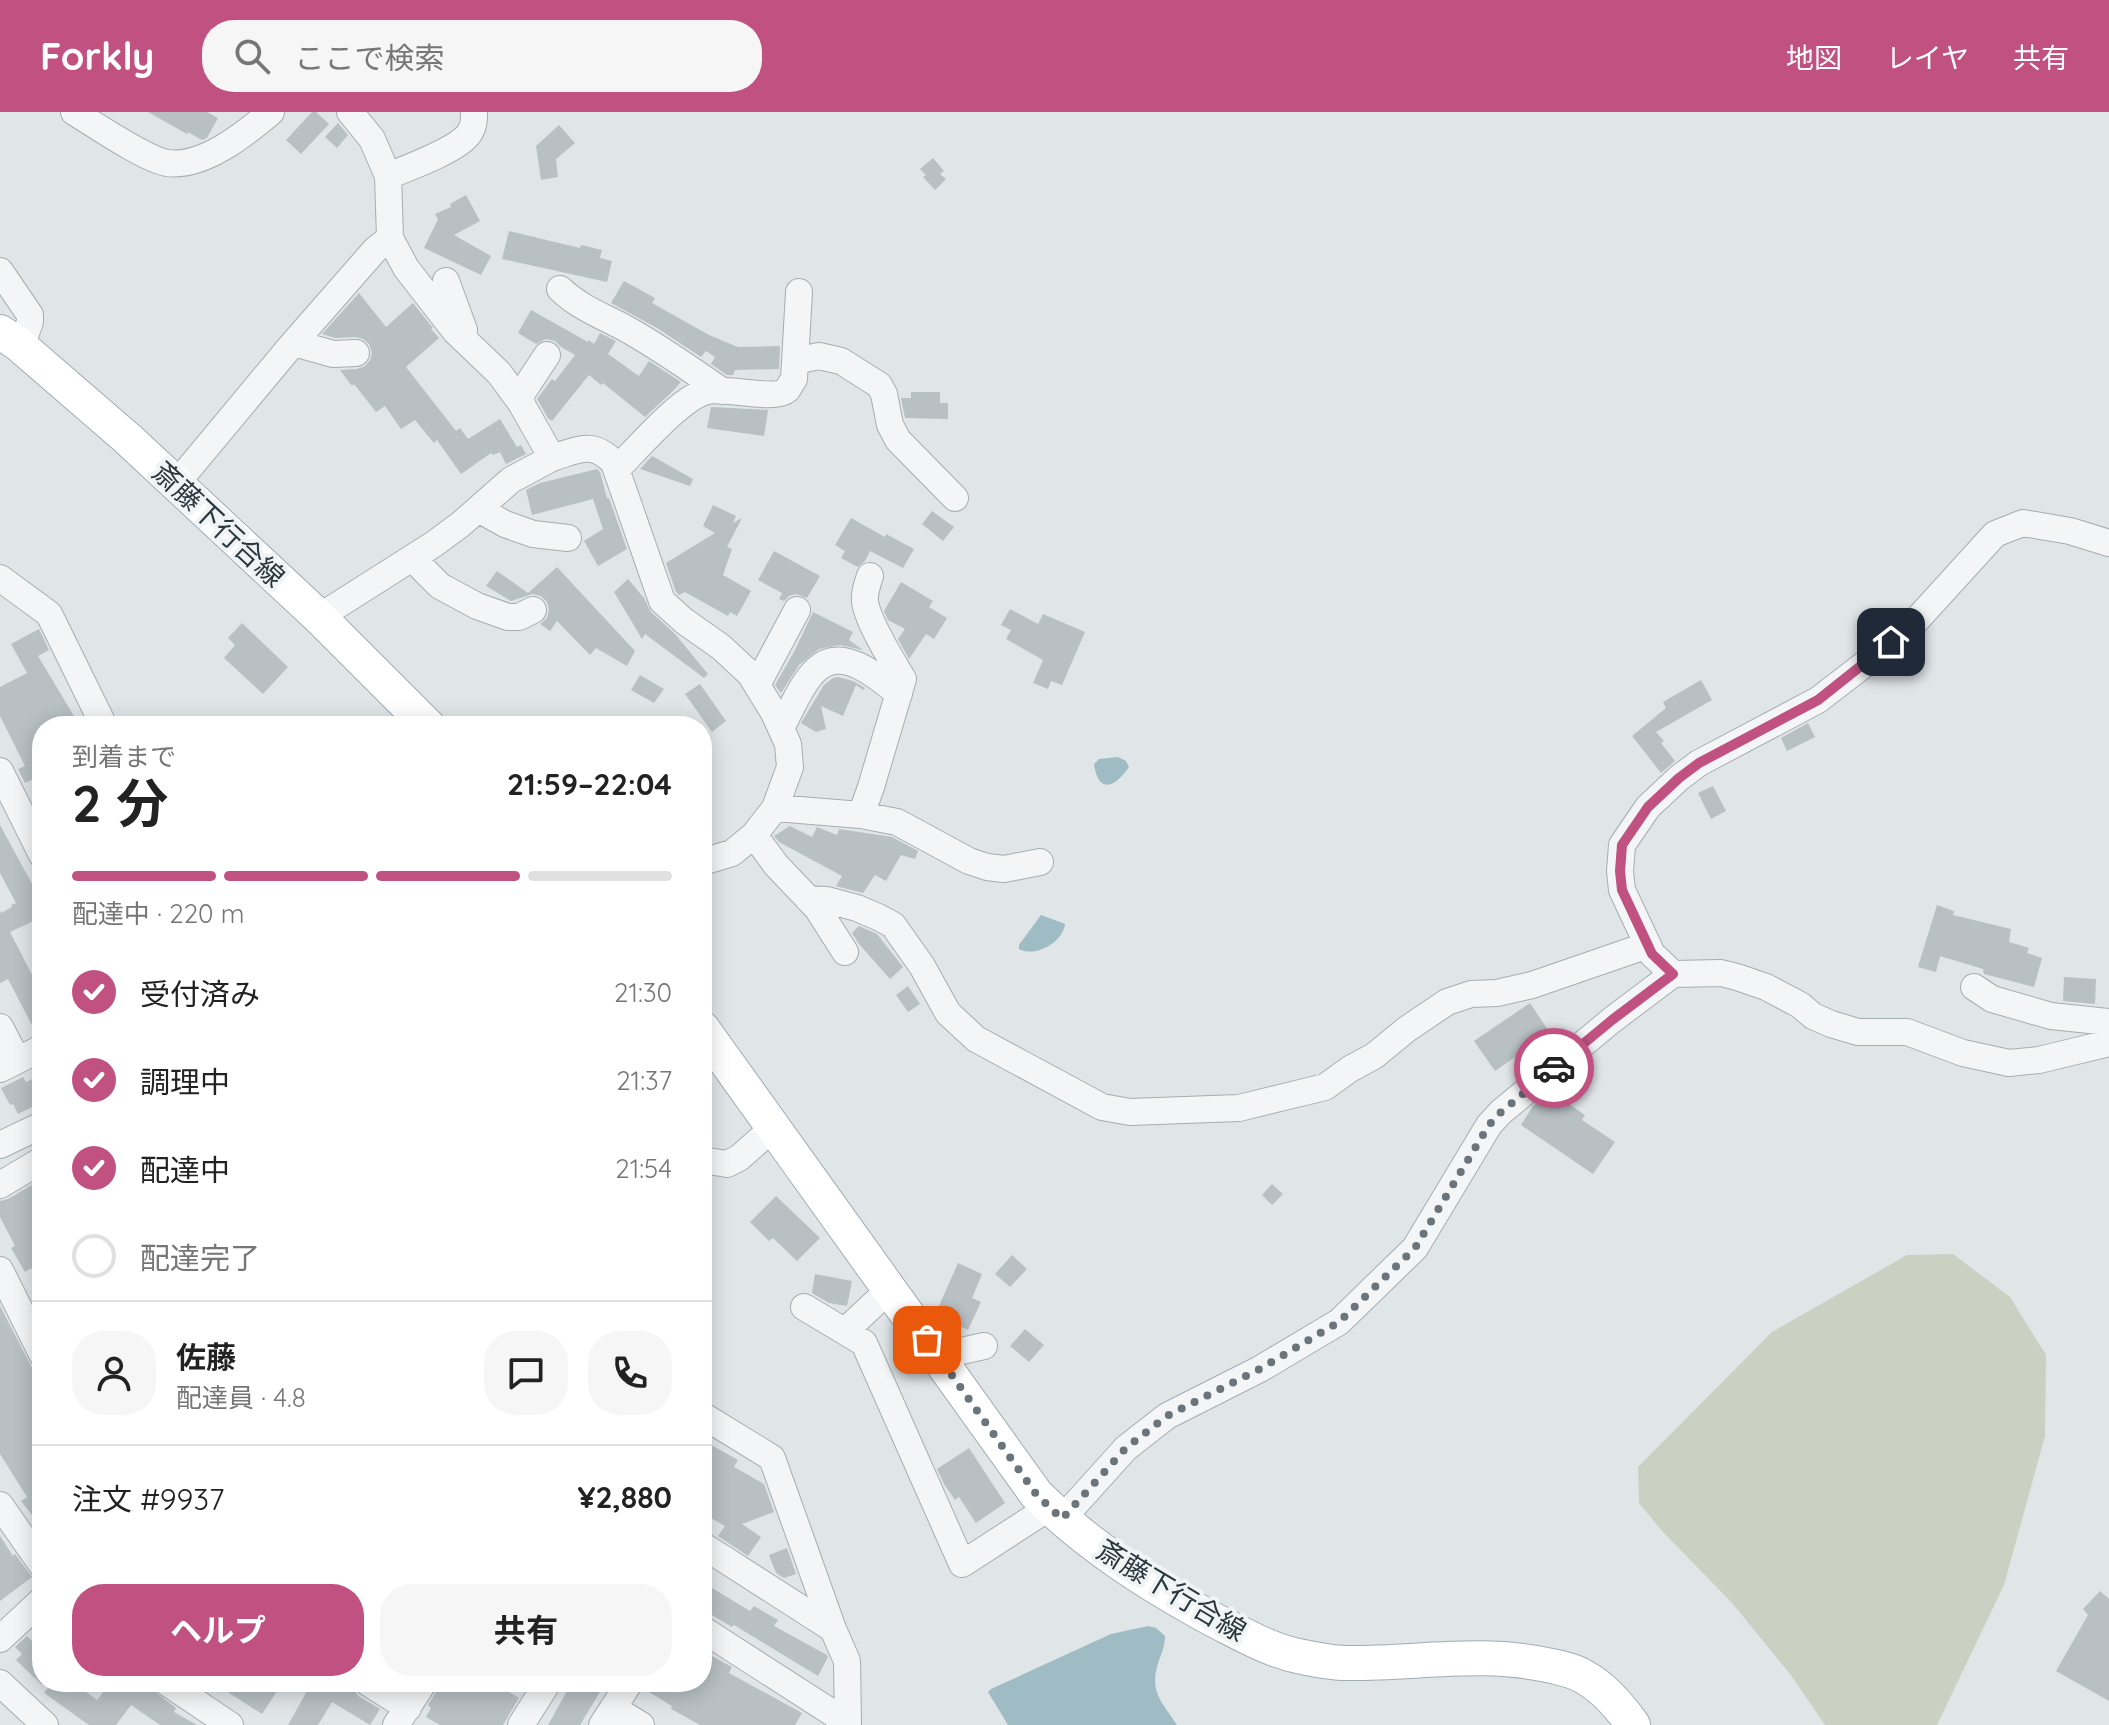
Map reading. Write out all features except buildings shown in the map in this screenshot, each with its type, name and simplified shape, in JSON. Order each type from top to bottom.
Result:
[{"type":"main road","name":"斎藤下行合線","points":[[11,339],[128,439],[319,617],[400,712]]},
{"type":"main road","name":"斎藤下行合線","points":[[712,1042],[1036,1494],[1104,1553],[1240,1633],[1294,1655],[1344,1663],[1501,1658],[1537,1663],[1569,1670],[1586,1678],[1624,1712],[1633,1725]]},
{"type":"street","points":[[74,112],[145,154],[171,163],[214,155],[271,112]]},
{"type":"street","points":[[350,112],[372,139],[388,176],[390,238],[406,268],[455,331],[499,373],[552,458]]},
{"type":"street","points":[[388,176],[467,136],[474,124],[474,112]]},
{"type":"street","points":[[176,484],[294,343],[375,250],[390,238]]},
{"type":"street","points":[[0,271],[30,315],[30,322],[11,339]]},
{"type":"street","points":[[446,281],[470,345]]},
{"type":"street","points":[[560,289],[575,304],[673,357],[722,391]]},
{"type":"street","points":[[617,469],[666,420],[702,392],[770,394],[788,389],[794,379],[799,292]]},
{"type":"street","points":[[294,343],[333,354],[356,353]]},
{"type":"street","points":[[518,399],[547,355]]},
{"type":"street","points":[[795,361],[819,356],[841,361],[879,385],[884,394],[890,425],[898,440],[955,498]]},
{"type":"street","points":[[319,617],[434,544],[511,480],[552,458],[586,448],[595,448],[606,454],[617,469],[662,601],[750,674],[788,744],[790,767],[775,808],[754,835],[732,853],[712,859]]},
{"type":"street","points":[[478,509],[505,524],[533,534],[568,538]]},
{"type":"street","points":[[1673,974],[1652,954],[1622,890],[1622,845],[1648,807],[1699,763],[1818,700],[1913,624],[1995,534],[2023,523],[2070,531],[2109,543]]},
{"type":"street","points":[[412,558],[440,586],[477,606],[508,617],[519,617],[533,610]]},
{"type":"street","points":[[861,815],[903,679],[865,605],[870,576]]},
{"type":"street","points":[[0,578],[49,614],[99,716]]},
{"type":"street","points":[[757,685],[797,610]]},
{"type":"street","points":[[781,728],[808,680],[818,667],[831,662],[848,662],[872,672],[899,694]]},
{"type":"street","points":[[0,771],[32,820]]},
{"type":"street","points":[[775,808],[861,815],[897,822],[969,861],[987,867],[1004,869],[1040,862]]},
{"type":"street","points":[[754,835],[776,865],[817,908],[845,952]]},
{"type":"street","points":[[808,899],[827,900],[857,908],[893,925],[922,966],[948,1013],[976,1039],[1102,1107],[1130,1112],[1239,1108],[1325,1087],[1374,1056],[1447,1002],[1471,994],[1497,993],[1532,985],[1648,945]]},
{"type":"street","points":[[804,1307],[864,1343],[962,1564],[1056,1513],[1126,1448],[1167,1416],[1260,1369],[1339,1322],[1415,1248],[1483,1134],[1501,1112],[1673,974],[1721,973],[1737,977],[1766,987],[1831,1024],[1858,1032],[1907,1032],[1963,1053],[2009,1063],[2039,1060],[2109,1043]]},
{"type":"street","points":[[1974,987],[1992,999],[2051,1016],[2109,1022]]},
{"type":"street","points":[[0,1027],[8,1064],[32,1053]]},
{"type":"street","points":[[712,1162],[727,1164],[739,1158],[773,1128]]},
{"type":"street","points":[[0,1145],[32,1130]]},
{"type":"street","points":[[0,1185],[32,1166]]},
{"type":"street","points":[[0,1270],[32,1334]]},
{"type":"street","points":[[845,1331],[890,1289]]},
{"type":"street","points":[[939,1356],[984,1346]]},
{"type":"street","points":[[712,1421],[772,1458],[847,1661],[848,1724]]},
{"type":"street","points":[[0,1505],[32,1551]]},
{"type":"street","points":[[712,1551],[833,1629]]},
{"type":"street","points":[[0,1639],[32,1609]]},
{"type":"street","points":[[712,1636],[848,1724]]},
{"type":"street","points":[[0,1683],[45,1725]]},
{"type":"street","points":[[181,1692],[230,1725]]},
{"type":"street","points":[[377,1692],[402,1716],[418,1692]]},
{"type":"street","points":[[521,1725],[542,1692]]},
{"type":"street","points":[[624,1692],[608,1716],[641,1725]]},
{"type":"green space","points":[[1953,1254],[2010,1297],[2046,1355],[2045,1436],[2004,1585],[1937,1725],[1825,1725],[1790,1674],[1732,1603],[1639,1503],[1638,1467],[1772,1332],[1907,1255]]},
{"type":"water","points":[[1118,757],[1126,761],[1129,767],[1118,780],[1103,784],[1094,764],[1099,759]]},
{"type":"water","points":[[1041,915],[1065,924],[1063,931],[1048,947],[1033,951],[1019,949],[1019,945]]},
{"type":"water","points":[[1148,1626],[1165,1636],[1155,1684],[1177,1725],[1008,1725],[988,1692],[1111,1634]]},
{"type":"way so far","points":[[927,1340],[1036,1494],[1062,1519],[1126,1448],[1167,1416],[1260,1369],[1339,1322],[1415,1248],[1489,1125],[1554,1068]]},
{"type":"route","points":[[1554,1068],[1673,974],[1652,954],[1622,890],[1622,845],[1648,807],[1699,763],[1818,700],[1891,642]]}]
